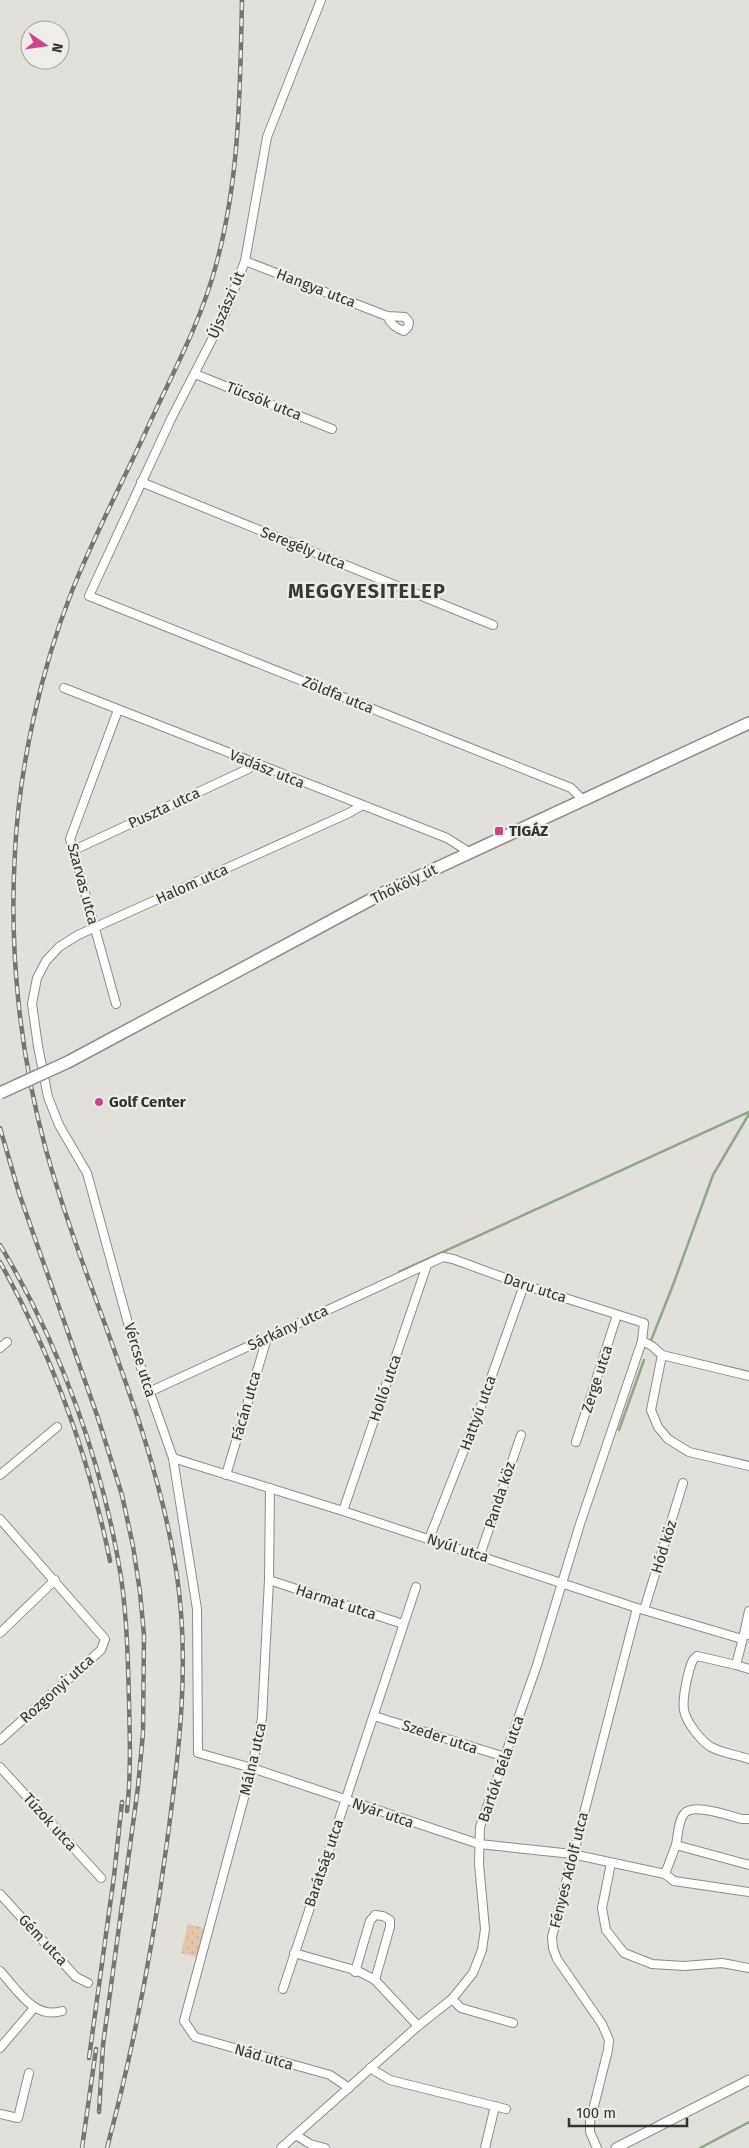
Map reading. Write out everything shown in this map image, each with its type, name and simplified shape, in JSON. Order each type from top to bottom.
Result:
[{"type":"main road","name":"Thököly út","points":[[0,1093],[68,1062],[266,954],[383,893],[749,723]]},
{"type":"street","name":"Újszászi út","points":[[89,596],[171,419],[196,374],[225,314],[244,261],[267,137],[322,0]]},
{"type":"street","name":"Hangya utca","points":[[244,261],[387,316]]},
{"type":"street","name":"Tücsök utca","points":[[196,374],[332,429]]},
{"type":"street","name":"Seregély utca","points":[[141,482],[493,625]]},
{"type":"street","name":"Zöldfa utca","points":[[89,596],[571,788],[583,800]]},
{"type":"street","name":"Vadász utca","points":[[64,688],[361,806],[447,838],[469,852]]},
{"type":"street","name":"Szarvas utca","points":[[116,1004],[72,851],[70,838],[118,710]]},
{"type":"street","name":"Puszta utca","points":[[72,851],[248,769],[254,763]]},
{"type":"street","name":"Halom utca","points":[[37,978],[46,961],[60,947],[78,935],[349,814],[361,806]]},
{"type":"street","name":"Vércse utca","points":[[37,978],[32,1004],[48,1097],[59,1125],[87,1174],[149,1392],[173,1458],[197,1609],[198,1753]]},
{"type":"street","name":"Daru utca","points":[[427,1265],[443,1257],[454,1259],[524,1285],[644,1323]]},
{"type":"street","name":"Sárkány utca","points":[[149,1392],[427,1265]]},
{"type":"street","name":"Holló utca","points":[[343,1511],[427,1265]]},
{"type":"street","name":"Hattyú utca","points":[[429,1539],[480,1410],[524,1285]]},
{"type":"street","name":"Zerge utca","points":[[576,1442],[617,1316]]},
{"type":"street","name":"Bartók Béla utca","points":[[281,2148],[418,2026],[452,1999],[474,1973],[485,1929],[479,1864],[480,1827],[537,1665],[580,1524],[642,1341],[644,1323]]},
{"type":"street","name":"Fácán utca","points":[[226,1475],[266,1338]]},
{"type":"street","points":[[642,1341],[652,1346],[662,1355],[749,1376]]},
{"type":"street","points":[[0,1348],[7,1342]]},
{"type":"street","points":[[662,1355],[651,1410],[658,1427],[668,1439],[689,1452],[749,1466]]},
{"type":"street","points":[[0,1476],[57,1427]]},
{"type":"street","name":"Panda köz","points":[[480,1555],[521,1435]]},
{"type":"street","name":"Nyúl utca","points":[[173,1458],[480,1555],[641,1609],[745,1636]]},
{"type":"street","name":"Hód köz","points":[[641,1609],[683,1483]]},
{"type":"street","name":"Málna utca","points":[[184,2022],[252,1768],[262,1718],[269,1580],[270,1488]]},
{"type":"street","points":[[0,1519],[55,1580],[0,1633]]},
{"type":"street","name":"Rozgonyi utca","points":[[0,1740],[101,1650],[104,1644],[103,1634],[55,1580]]},
{"type":"street","name":"Harmat utca","points":[[269,1580],[403,1624]]},
{"type":"street","name":"Barátság utca","points":[[283,1989],[416,1586]]},
{"type":"street","name":"Fényes Adolf utca","points":[[597,2148],[590,2132],[590,2122],[609,2040],[602,2024],[557,1959],[552,1937],[572,1854],[641,1609]]},
{"type":"street","points":[[736,1665],[745,1636],[749,1611]]},
{"type":"street","points":[[749,1669],[697,1656],[691,1664],[684,1710],[688,1720],[704,1742],[712,1748],[749,1759]]},
{"type":"street","name":"Szeder utca","points":[[374,1716],[505,1757]]},
{"type":"street","name":"Nyár utca","points":[[198,1753],[252,1768],[479,1844],[572,1854],[665,1874],[674,1881],[749,1892]]},
{"type":"street","name":"Túzok utca","points":[[0,1767],[101,1878]]},
{"type":"street","points":[[665,1874],[676,1845],[683,1814],[689,1809],[697,1808],[749,1819]]},
{"type":"street","points":[[676,1845],[749,1865]]},
{"type":"street","points":[[611,1863],[602,1908],[606,1930],[624,1953],[652,1964],[684,1966],[722,1963],[749,1968]]},
{"type":"street","name":"Gém utca","points":[[0,1894],[76,1977],[88,1984]]},
{"type":"street","points":[[355,1972],[370,1921],[376,1915],[383,1916],[390,1920],[390,1927],[375,1980]]},
{"type":"street","points":[[294,1953],[375,1980],[418,2026]]},
{"type":"street","points":[[0,1971],[34,2008],[54,2014],[62,2012]]},
{"type":"street","points":[[452,1999],[461,2008],[513,2023]]},
{"type":"street","points":[[0,2048],[34,2008]]},
{"type":"street","name":"Nád utca","points":[[184,2022],[195,2037],[330,2076],[349,2088]]},
{"type":"street","points":[[370,2068],[390,2080],[506,2109]]},
{"type":"street","points":[[0,2114],[18,2118],[29,2073]]},
{"type":"street","points":[[616,2148],[749,2080]]},
{"type":"street","points":[[485,2148],[495,2106]]},
{"type":"street","points":[[296,2135],[310,2144],[326,2148]]},
{"type":"shaded area","points":[[188,1924],[204,1928],[197,1957],[181,1953]]},
{"type":"waterway","points":[[399,1272],[749,1112]]},
{"type":"waterway","points":[[650,1343],[713,1175],[749,1114]]},
{"type":"waterway","points":[[619,1430],[644,1360]]},
{"type":"waterway","points":[[700,2148],[749,2122]]},
{"type":"railway","points":[[107,2148],[142,1996],[167,1842],[179,1742],[183,1676],[181,1609],[167,1521],[153,1467],[62,1203],[46,1150],[29,1077],[18,1002],[15,965],[14,889],[17,820],[33,719],[61,621],[89,550],[194,328],[216,265],[224,232],[234,166],[239,100],[242,0]]},
{"type":"railway","points":[[0,1128],[19,1193],[98,1418],[122,1495],[133,1546],[140,1592],[144,1635],[143,1733],[138,1787],[103,2045],[99,2112]]},
{"type":"railway","points":[[0,1245],[22,1283],[60,1364],[91,1448],[113,1534],[121,1577],[127,1639],[130,1756],[127,1811]]},
{"type":"railway","points":[[0,1262],[36,1333],[67,1407],[91,1483],[110,1561]]},
{"type":"railway","points":[[89,2058],[114,1876],[122,1802]]},
{"type":"railway","points":[[82,2148],[96,2049]]},
{"type":"place","name":"TIGÁZ","points":[[499,831]]},
{"type":"place","name":"Golf Center","points":[[99,1102]]},
{"type":"district","name":"MEGGYESITELEP","points":[[367,591]]}]
